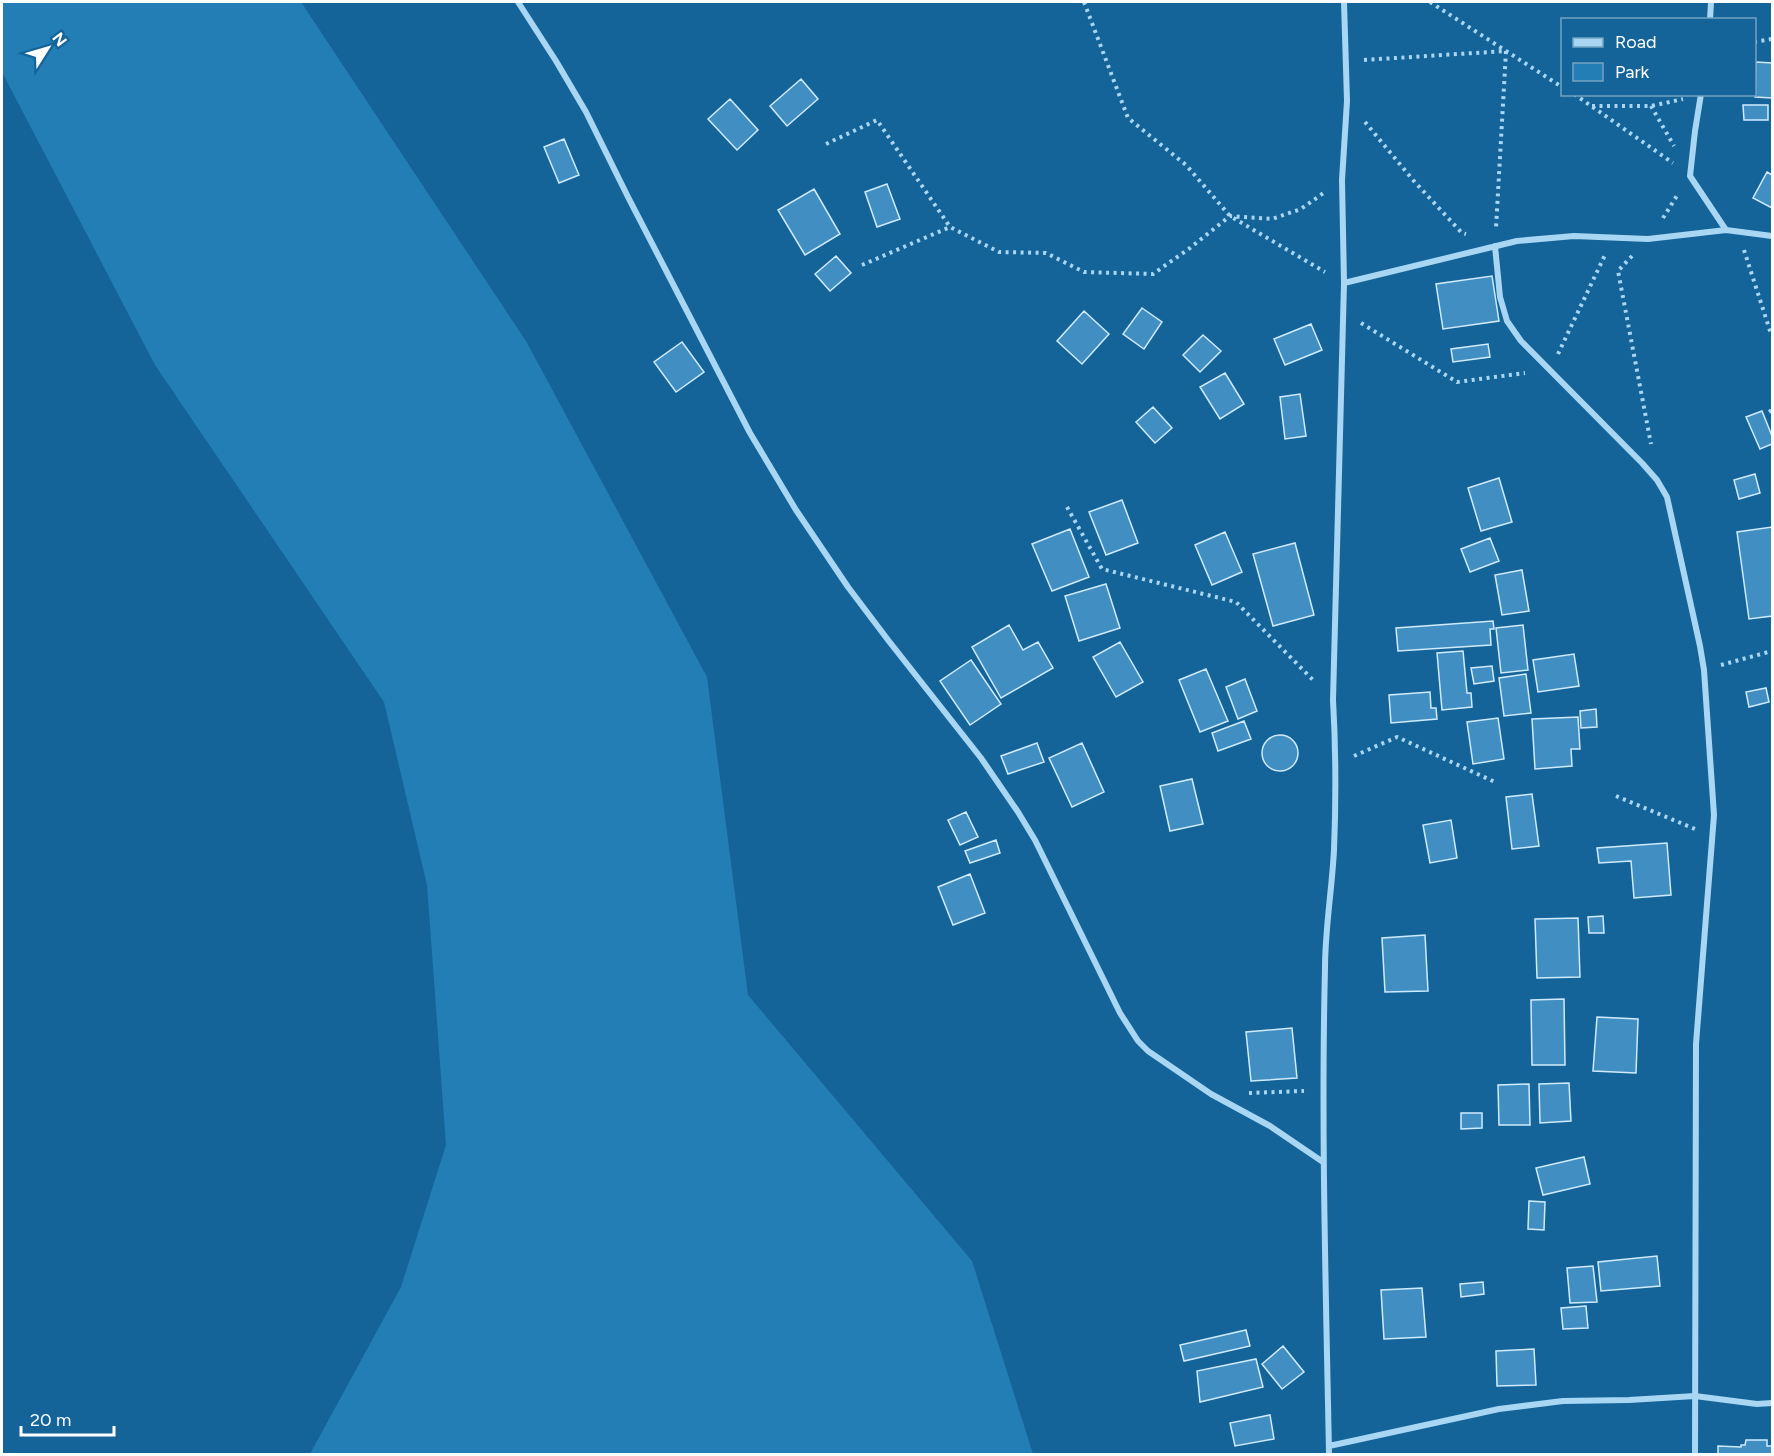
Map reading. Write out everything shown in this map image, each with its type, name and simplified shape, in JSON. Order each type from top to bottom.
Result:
[{"type":"street","points":[[518,2],[586,112],[750,433],[796,510],[861,604],[981,758],[1018,812],[1035,840],[1120,1013],[1138,1041],[1148,1051],[1211,1094],[1270,1126],[1323,1162]]},
{"type":"street","points":[[1329,1455],[1323,1091],[1325,965],[1334,851],[1336,764],[1333,700],[1344,283],[1342,180],[1347,101],[1344,2]]},
{"type":"street","points":[[1710,18],[1711,2]]},
{"type":"street","points":[[1701,96],[1690,176],[1726,230]]},
{"type":"street","points":[[1344,283],[1517,241],[1574,236],[1648,239],[1726,230],[1773,236]]},
{"type":"street","points":[[1496,246],[1500,297],[1507,321],[1521,341],[1642,463],[1657,480],[1667,497],[1704,670],[1714,815],[1696,1044],[1695,1455]]},
{"type":"street","points":[[1329,1446],[1487,1412],[1563,1401],[1695,1396],[1757,1404],[1773,1403]]},
{"type":"path","points":[[1084,2],[1128,118],[1186,165],[1230,216],[1344,283]]},
{"type":"path","points":[[1430,2],[1561,86]]},
{"type":"path","points":[[1756,42],[1773,39]]},
{"type":"path","points":[[1345,61],[1506,51]]},
{"type":"path","points":[[1347,101],[1413,180],[1462,233],[1496,246],[1506,51]]},
{"type":"path","points":[[1577,96],[1690,176]]},
{"type":"path","points":[[1592,106],[1651,106],[1696,96]]},
{"type":"path","points":[[1651,106],[1690,176]]},
{"type":"path","points":[[826,144],[877,120],[950,227],[999,252],[1046,253],[1084,272],[1153,274],[1230,216],[1272,219],[1301,209],[1342,180]]},
{"type":"path","points":[[1651,445],[1618,271],[1648,239],[1690,176]]},
{"type":"path","points":[[862,265],[950,227]]},
{"type":"path","points":[[1738,232],[1773,335]]},
{"type":"path","points":[[1343,312],[1457,382],[1550,370],[1613,238]]},
{"type":"path","points":[[1067,507],[1102,569],[1236,602],[1333,700]]},
{"type":"path","points":[[1704,670],[1773,651]]},
{"type":"path","points":[[1336,764],[1396,737],[1495,782]]},
{"type":"path","points":[[1616,796],[1712,836]]},
{"type":"path","points":[[1211,1094],[1323,1091]]},
{"type":"green space","points":[[2,2],[301,2],[526,341],[707,677],[748,995],[972,1261],[1033,1454],[310,1454],[401,1287],[446,1145],[427,885],[384,702],[155,365],[2,72]]},
{"type":"building","points":[[1756,62],[1772,63],[1772,98],[1755,97]]},
{"type":"building","points":[[801,79],[818,99],[787,126],[770,106]]},
{"type":"building","points":[[730,99],[758,130],[737,150],[708,119]]},
{"type":"building","points":[[1743,105],[1768,105],[1768,120],[1744,120]]},
{"type":"building","points":[[564,139],[579,175],[559,183],[544,147]]},
{"type":"building","points":[[1767,172],[1772,175],[1772,208],[1753,198]]},
{"type":"building","points":[[887,184],[900,219],[877,227],[865,192]]},
{"type":"building","points":[[814,189],[840,234],[805,255],[778,210]]},
{"type":"building","points":[[836,256],[851,273],[830,291],[815,274]]},
{"type":"building","points":[[1492,276],[1499,321],[1443,329],[1436,284]]},
{"type":"building","points":[[1142,308],[1162,322],[1144,349],[1123,334]]},
{"type":"building","points":[[1084,311],[1109,334],[1082,364],[1057,341]]},
{"type":"building","points":[[1311,324],[1322,350],[1285,365],[1274,339]]},
{"type":"building","points":[[1203,335],[1221,351],[1200,372],[1183,355]]},
{"type":"building","points":[[682,342],[704,372],[676,392],[654,362]]},
{"type":"building","points":[[1488,344],[1490,357],[1453,362],[1451,349]]},
{"type":"building","points":[[1225,373],[1244,404],[1220,419],[1200,387]]},
{"type":"building","points":[[1300,394],[1306,436],[1285,439],[1280,397]]},
{"type":"building","points":[[1153,407],[1172,428],[1155,443],[1136,422]]},
{"type":"building","points":[[1762,411],[1772,436],[1772,444],[1760,449],[1746,417]]},
{"type":"building","points":[[1755,474],[1760,493],[1739,499],[1734,480]]},
{"type":"building","points":[[1499,478],[1512,522],[1481,531],[1468,488]]},
{"type":"building","points":[[1122,500],[1138,543],[1106,555],[1089,512]]},
{"type":"building","points":[[1772,527],[1772,616],[1749,619],[1737,532]]},
{"type":"building","points":[[1070,529],[1089,577],[1052,591],[1032,544]]},
{"type":"building","points":[[1225,532],[1242,572],[1212,585],[1195,545]]},
{"type":"building","points":[[1490,538],[1499,561],[1470,572],[1461,549]]},
{"type":"building","points":[[1295,543],[1314,615],[1273,626],[1253,554]]},
{"type":"building","points":[[1522,570],[1529,611],[1502,615],[1495,575]]},
{"type":"building","points":[[1106,584],[1120,628],[1079,641],[1065,596]]},
{"type":"building","points":[[1493,621],[1494,629],[1490,629],[1491,645],[1398,651],[1396,628]]},
{"type":"building","points":[[1009,625],[1023,650],[1038,642],[1053,668],[1001,698],[972,647]]},
{"type":"building","points":[[1523,625],[1528,670],[1501,673],[1496,628]]},
{"type":"building","points":[[1120,642],[1143,682],[1116,697],[1093,657]]},
{"type":"building","points":[[1463,651],[1467,693],[1471,693],[1472,707],[1442,710],[1437,653]]},
{"type":"building","points":[[1574,654],[1579,686],[1538,692],[1533,660]]},
{"type":"building","points":[[971,660],[1001,704],[970,725],[940,681]]},
{"type":"building","points":[[1492,666],[1494,681],[1474,684],[1471,668]]},
{"type":"building","points":[[1206,669],[1228,721],[1200,732],[1179,680]]},
{"type":"building","points":[[1526,674],[1531,713],[1504,716],[1499,678]]},
{"type":"building","points":[[1245,679],[1257,711],[1238,719],[1226,687]]},
{"type":"building","points":[[1766,688],[1769,702],[1749,707],[1746,692]]},
{"type":"building","points":[[1430,692],[1431,708],[1436,708],[1437,719],[1391,723],[1389,695]]},
{"type":"building","points":[[1596,709],[1597,727],[1581,728],[1580,711]]},
{"type":"building","points":[[1578,717],[1580,749],[1571,749],[1572,766],[1535,769],[1532,719]]},
{"type":"building","points":[[1498,718],[1504,759],[1473,764],[1467,722]]},
{"type":"building","points":[[1244,721],[1251,739],[1218,751],[1212,733]]},
{"type":"building","points":[[1280,735],[1293,740],[1298,753],[1293,766],[1280,771],[1267,766],[1262,753],[1267,740]]},
{"type":"building","points":[[1037,743],[1044,762],[1008,774],[1001,756]]},
{"type":"building","points":[[1082,743],[1104,792],[1072,807],[1049,758]]},
{"type":"building","points":[[1192,779],[1203,824],[1170,831],[1160,786]]},
{"type":"building","points":[[1532,794],[1539,846],[1512,849],[1506,797]]},
{"type":"building","points":[[966,812],[978,837],[960,845],[948,820]]},
{"type":"building","points":[[1451,820],[1457,858],[1430,863],[1423,825]]},
{"type":"building","points":[[996,840],[1000,853],[970,863],[965,851]]},
{"type":"building","points":[[1667,843],[1671,895],[1634,898],[1631,861],[1599,863],[1597,848]]},
{"type":"building","points":[[970,874],[985,913],[953,925],[938,887]]},
{"type":"building","points":[[1603,916],[1604,933],[1589,933],[1588,917]]},
{"type":"building","points":[[1578,918],[1580,977],[1537,978],[1535,919]]},
{"type":"building","points":[[1425,935],[1428,991],[1385,992],[1382,938]]},
{"type":"building","points":[[1564,999],[1565,1065],[1532,1065],[1531,1000]]},
{"type":"building","points":[[1597,1017],[1638,1019],[1636,1073],[1593,1071]]},
{"type":"building","points":[[1292,1028],[1297,1078],[1251,1081],[1246,1032]]},
{"type":"building","points":[[1569,1083],[1571,1121],[1540,1123],[1539,1084]]},
{"type":"building","points":[[1529,1084],[1530,1125],[1499,1125],[1498,1085]]},
{"type":"building","points":[[1461,1113],[1482,1113],[1482,1128],[1461,1129]]},
{"type":"building","points":[[1584,1157],[1590,1184],[1543,1195],[1536,1168]]},
{"type":"building","points":[[1529,1201],[1545,1202],[1544,1230],[1528,1229]]},
{"type":"building","points":[[1657,1256],[1660,1286],[1601,1291],[1598,1262]]},
{"type":"building","points":[[1593,1266],[1597,1302],[1570,1303],[1567,1268]]},
{"type":"building","points":[[1483,1282],[1484,1294],[1461,1297],[1460,1284]]},
{"type":"building","points":[[1422,1288],[1426,1337],[1384,1339],[1381,1290]]},
{"type":"building","points":[[1586,1306],[1588,1328],[1563,1329],[1561,1308]]},
{"type":"building","points":[[1246,1330],[1250,1346],[1184,1361],[1180,1345]]},
{"type":"building","points":[[1283,1346],[1304,1372],[1282,1389],[1262,1364]]},
{"type":"building","points":[[1534,1349],[1536,1385],[1497,1386],[1496,1351]]},
{"type":"building","points":[[1256,1359],[1263,1387],[1200,1402],[1197,1371]]},
{"type":"building","points":[[1270,1415],[1274,1439],[1235,1446],[1230,1423]]},
{"type":"building","points":[[1746,1440],[1767,1440],[1767,1446],[1772,1446],[1772,1454],[1718,1454],[1718,1446],[1741,1447],[1745,1445]]}]
